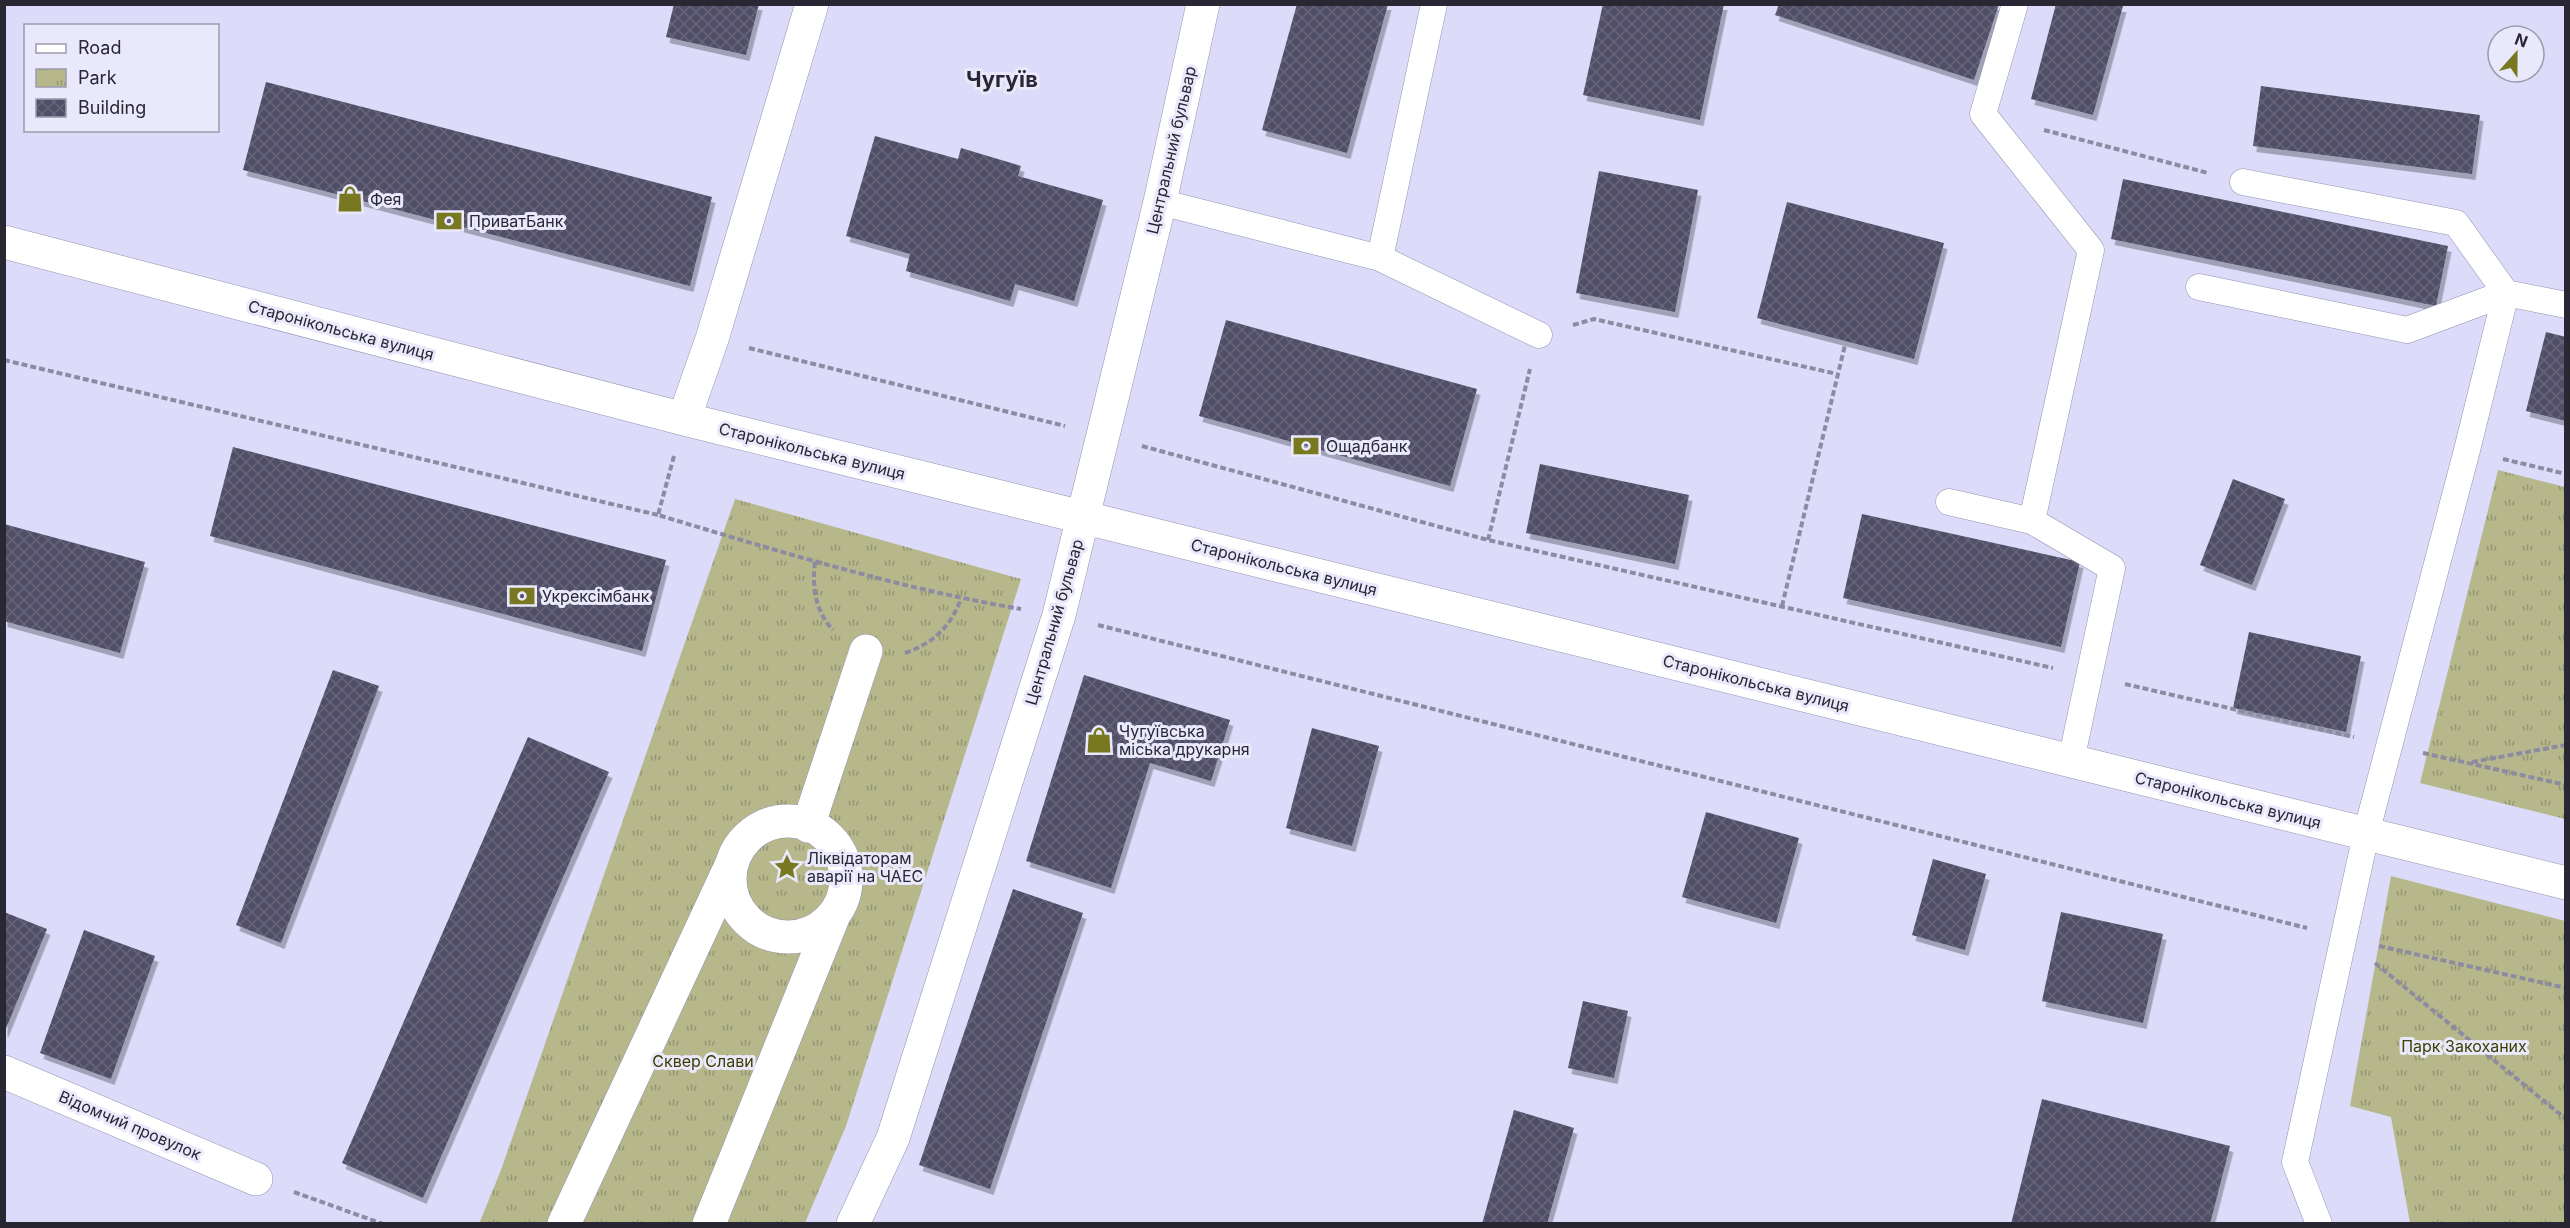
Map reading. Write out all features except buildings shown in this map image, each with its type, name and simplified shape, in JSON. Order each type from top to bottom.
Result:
[{"type":"street","points":[[684,419],[712,339],[812,4]]},
{"type":"street","name":"Центральний бульвар","points":[[854,1224],[894,1138],[1059,615],[1160,202],[1203,4]]},
{"type":"street","name":"Старонікольська вулиця","points":[[4,242],[684,419],[2565,883]]},
{"type":"street","points":[[808,826],[866,651]]},
{"type":"street","points":[[564,1224],[742,844],[757,830],[776,822],[796,822],[815,828],[832,840],[842,857],[847,877],[844,897],[834,915],[709,1224]]},
{"type":"street","points":[[733,861],[730,882],[734,902],[745,919],[761,931],[781,937],[801,936],[819,929],[834,915]]},
{"type":"street","name":"Відомчий провулок","points":[[4,1072],[256,1179]]},
{"type":"lane","points":[[1380,258],[1434,4]]},
{"type":"lane","points":[[2015,4],[1983,114],[2091,250],[2032,521]]},
{"type":"lane","points":[[2243,182],[2456,223],[2506,293],[2366,834],[2295,1162],[2319,1224]]},
{"type":"lane","points":[[1160,202],[1380,258],[1539,335]]},
{"type":"lane","points":[[2199,287],[2407,330],[2506,293],[2565,305]]},
{"type":"lane","points":[[1949,502],[2032,521],[2112,568],[2071,761]]},
{"type":"path","points":[[1983,114],[2243,182]]},
{"type":"path","points":[[1488,540],[1539,335],[1594,319],[1837,374]]},
{"type":"path","points":[[1782,606],[1845,345]]},
{"type":"path","points":[[4,360],[658,515],[814,562],[950,596],[1059,615],[2344,938],[2565,988]]},
{"type":"path","points":[[658,515],[684,419]]},
{"type":"path","points":[[2467,450],[2565,474]]},
{"type":"path","points":[[2468,763],[2565,745]]},
{"type":"path","points":[[2344,938],[2565,1119]]},
{"type":"path","points":[[256,1179],[383,1224]]},
{"type":"green space","points":[[2498,470],[2565,487],[2565,819],[2420,783]]},
{"type":"green space","name":"Сквер Слави","points":[[735,499],[1021,579],[846,1126],[805,1223],[479,1224],[501,1170]]},
{"type":"green space","name":"Парк Закоханих","points":[[2391,876],[2565,921],[2565,1223],[2410,1223],[2391,1117],[2350,1106]]},
{"type":"place","name":"Фея","points":[[350,199]]},
{"type":"place","name":"ПриватБанк","points":[[449,221]]},
{"type":"place","name":"Ощадбанк","points":[[1306,446]]},
{"type":"place","name":"Укрексімбанк","points":[[522,596]]},
{"type":"place","name":"Чугуївська міська друкарня","points":[[1099,740]]},
{"type":"place","name":"Ліквідаторам аварії на ЧАЕС","points":[[787,867]]},
{"type":"district","name":"Чугуїв","points":[[1002,79]]}]
